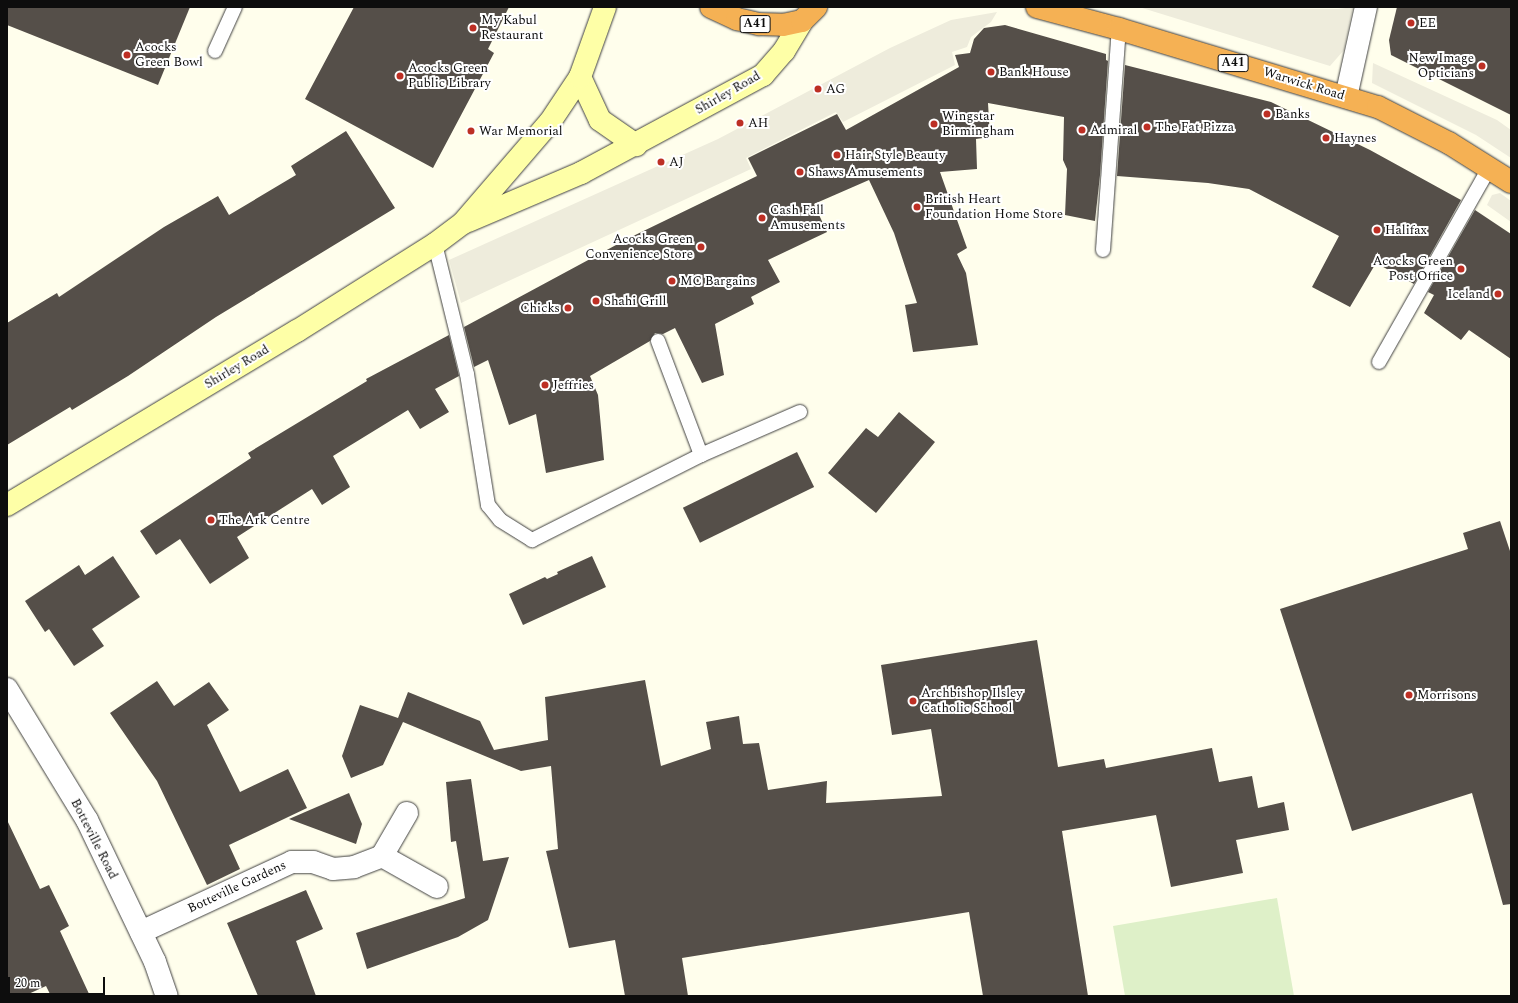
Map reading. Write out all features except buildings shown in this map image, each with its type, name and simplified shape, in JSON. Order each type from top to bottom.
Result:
[{"type":"highway","name":"A41","points":[[711,7],[737,20],[759,24],[783,25],[809,14]]},
{"type":"highway","name":"Warwick Road","points":[[1037,7],[1119,29],[1378,107],[1442,139],[1511,182]]},
{"type":"street","name":"Shirley Road","points":[[464,223],[550,122],[580,77],[605,7]]},
{"type":"street","points":[[1346,97],[1366,7]]},
{"type":"street","name":"Shirley Road","points":[[7,505],[298,331],[435,244],[464,223],[581,173],[636,145],[763,75],[784,51],[809,14]]},
{"type":"street","points":[[580,77],[600,120],[636,145]]},
{"type":"street","name":"Botteville Road","points":[[7,689],[87,820],[141,932],[167,996]]},
{"type":"street","points":[[407,813],[382,856],[437,887]]},
{"type":"street","name":"Botteville Gardens","points":[[141,932],[292,862],[313,862],[333,870],[354,867],[382,856]]},
{"type":"lane","points":[[215,50],[235,7]]},
{"type":"lane","points":[[1104,250],[1119,29]]},
{"type":"lane","points":[[1379,362],[1489,168]]},
{"type":"lane","points":[[435,244],[467,374],[488,505],[500,520],[532,540],[701,455],[800,412]]},
{"type":"lane","points":[[658,341],[701,455]]},
{"type":"green space","points":[[1277,898],[1294,996],[1125,996],[1113,926]]},
{"type":"shaded area","points":[[1139,7],[1338,9],[1353,7],[1344,50],[1330,66]]},
{"type":"shaded area","points":[[997,12],[991,22],[971,37],[967,47],[952,52],[955,65],[843,122],[836,112],[746,158],[751,169],[461,303],[449,260],[718,139],[890,48],[951,20]]},
{"type":"shaded area","points":[[1373,63],[1497,120],[1511,130],[1511,158],[1476,135],[1372,83]]},
{"type":"shaded area","points":[[1500,193],[1511,201],[1511,222],[1487,205],[1492,195]]},
{"type":"place","name":"EE","points":[[1411,23]]},
{"type":"place","name":"My Kabul Restaurant","points":[[473,28]]},
{"type":"place","name":"Acocks Green Bowl","points":[[127,55]]},
{"type":"place","name":"New Image Opticians","points":[[1482,66]]},
{"type":"place","name":"Bank House","points":[[991,72]]},
{"type":"place","name":"Acocks Green Public Library","points":[[400,76]]},
{"type":"place","name":"AG","points":[[818,89]]},
{"type":"place","name":"Banks","points":[[1267,114]]},
{"type":"place","name":"AH","points":[[740,123]]},
{"type":"place","name":"Wingstar Birmingham","points":[[934,124]]},
{"type":"place","name":"The Fat Pizza","points":[[1147,127]]},
{"type":"place","name":"Admiral","points":[[1082,130]]},
{"type":"place","name":"War Memorial","points":[[471,131]]},
{"type":"place","name":"Haynes","points":[[1326,138]]},
{"type":"place","name":"Hair Style Beauty","points":[[837,155]]},
{"type":"place","name":"AJ","points":[[661,162]]},
{"type":"place","name":"Shaws Amusements","points":[[800,172]]},
{"type":"place","name":"British Heart Foundation Home Store","points":[[917,207]]},
{"type":"place","name":"Cash Fall Amusements","points":[[762,218]]},
{"type":"place","name":"Halifax","points":[[1377,230]]},
{"type":"place","name":"Acocks Green Convenience Store","points":[[701,247]]},
{"type":"place","name":"Acocks Green Post Office","points":[[1461,269]]},
{"type":"place","name":"MC Bargains","points":[[672,281]]},
{"type":"place","name":"Iceland","points":[[1498,294]]},
{"type":"place","name":"Shahi Grill","points":[[596,301]]},
{"type":"place","name":"Chicks","points":[[568,308]]},
{"type":"place","name":"Jeffries","points":[[545,385]]},
{"type":"place","name":"The Ark Centre","points":[[211,520]]},
{"type":"place","name":"Morrisons","points":[[1409,695]]},
{"type":"place","name":"Archbishop Ilsley Catholic School","points":[[913,701]]}]
